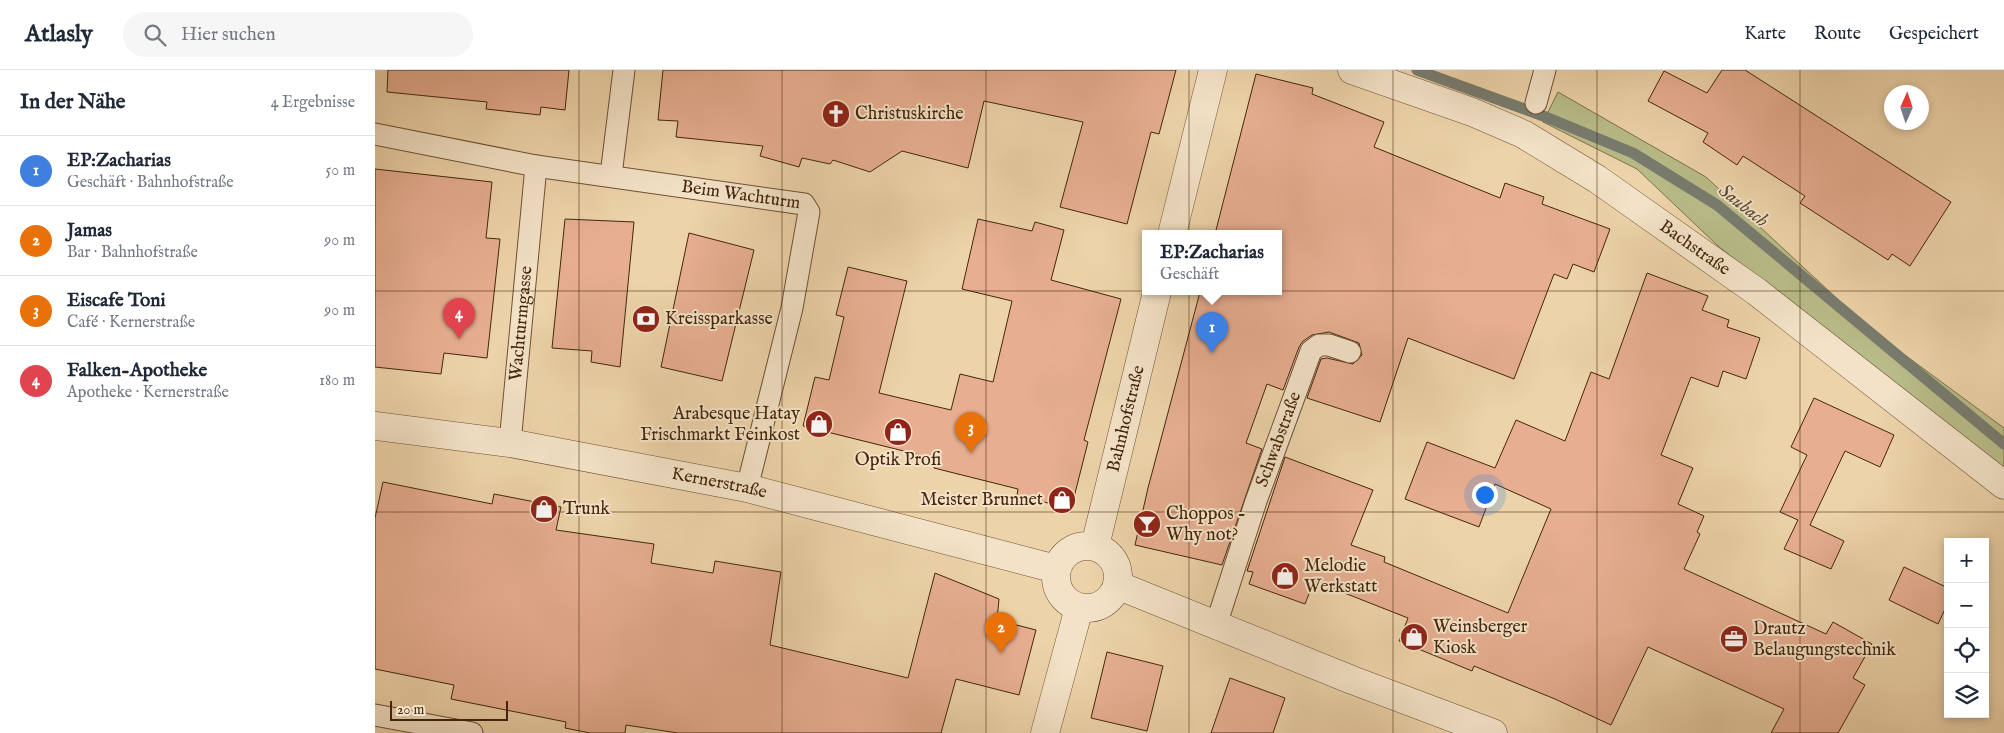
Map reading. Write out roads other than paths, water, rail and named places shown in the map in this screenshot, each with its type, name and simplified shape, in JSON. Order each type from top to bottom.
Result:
[{"type":"street","points":[[1172,230],[1213,70]]},
{"type":"street","name":"Bachstraße","points":[[1351,70],[1472,112],[1523,134],[1597,180],[1757,292],[2004,485]]},
{"type":"street","name":"Bahnhofstraße","points":[[1095,546],[1156,295]]},
{"type":"street","name":"Kernerstraße","points":[[375,426],[510,443],[747,488],[1056,569]]},
{"type":"street","points":[[1078,546],[1095,546],[1109,554],[1117,569],[1117,585],[1109,599],[1095,608],[1079,608],[1064,600],[1056,585],[1056,569],[1064,554],[1078,546]]},
{"type":"street","points":[[1117,585],[1493,733]]},
{"type":"street","points":[[1045,733],[1079,608]]},
{"type":"lane","points":[[375,134],[536,166],[618,176],[623,70]]},
{"type":"lane","points":[[1536,103],[1545,70]]},
{"type":"lane","name":"Wachturmgasse","points":[[510,443],[536,166]]},
{"type":"lane","name":"Beim Wachturm","points":[[618,176],[804,204],[808,207],[809,212],[792,308],[747,488]]},
{"type":"lane","name":"Schwabstraße","points":[[1216,625],[1256,500],[1311,351],[1319,345],[1329,345],[1350,352]]},
{"type":"lane","points":[[375,715],[473,733]]},
{"type":"waterway","name":"Saubach","points":[[1417,70],[1546,117],[1633,153],[1717,205],[2004,444]]},
{"type":"place","name":"Christuskirche","points":[[836,114]]},
{"type":"place","name":"Kreissparkasse","points":[[646,319]]},
{"type":"place","name":"Falken-Apotheke","points":[[459,339]]},
{"type":"place","name":"EP:Zacharias","points":[[1212,353]]},
{"type":"place","name":"Arabesque Hatay Frischmarkt Feinkost","points":[[819,424]]},
{"type":"place","name":"Optik Profi","points":[[898,432]]},
{"type":"place","name":"Eiscafe Toni","points":[[971,453]]},
{"type":"place","name":"Meister Brunnet","points":[[1062,500]]},
{"type":"place","name":"Trunk","points":[[544,509]]},
{"type":"place","name":"Choppos - Why not?","points":[[1147,524]]},
{"type":"place","name":"Melodie Werkstatt","points":[[1285,576]]},
{"type":"place","name":"Weinsberger Kiosk","points":[[1414,637]]},
{"type":"place","name":"Drautz Belaugungstechnik","points":[[1734,639]]},
{"type":"place","name":"Jamas","points":[[1001,653]]}]
